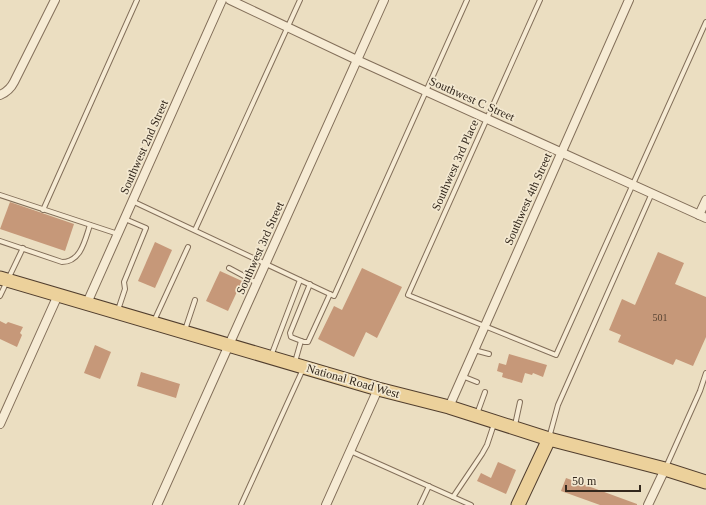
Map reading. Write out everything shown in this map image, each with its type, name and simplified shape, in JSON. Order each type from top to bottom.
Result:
[{"type":"main road","name":"National Road West","points":[[4,279],[228,346],[378,389],[449,407],[549,438],[665,469],[706,482]]},
{"type":"main road","points":[[518,505],[549,438]]},
{"type":"street","points":[[0,95],[8,90],[14,82],[55,0]]},
{"type":"street","name":"Southwest 2nd Street","points":[[87,303],[222,0]]},
{"type":"street","name":"Southwest C Street","points":[[230,0],[426,92],[703,216]]},
{"type":"street","name":"Southwest 3rd Street","points":[[157,505],[384,0]]},
{"type":"street","name":"Southwest 4th Street","points":[[449,407],[629,0]]},
{"type":"street","points":[[703,216],[706,200]]},
{"type":"street","points":[[0,424],[58,295]]},
{"type":"street","points":[[326,505],[378,389]]},
{"type":"street","points":[[648,505],[665,469]]},
{"type":"lane","points":[[43,210],[137,0]]},
{"type":"lane","points":[[195,230],[300,0]]},
{"type":"lane","points":[[132,201],[334,296],[467,0]]},
{"type":"lane","name":"Southwest 3rd Place","points":[[484,326],[408,295],[540,0]]},
{"type":"lane","points":[[484,326],[556,355],[706,22]]},
{"type":"lane","points":[[549,438],[558,405],[652,193]]},
{"type":"lane","points":[[0,195],[118,234]]},
{"type":"lane","points":[[117,312],[125,289],[124,282],[146,228],[124,219]]},
{"type":"lane","points":[[0,241],[62,262],[69,262],[79,253],[90,224]]},
{"type":"lane","points":[[154,323],[188,247]]},
{"type":"lane","points":[[0,296],[4,279],[23,248]]},
{"type":"lane","points":[[229,268],[257,283]]},
{"type":"lane","points":[[271,358],[300,280]]},
{"type":"lane","points":[[310,284],[290,334],[291,337],[306,342],[309,340],[330,294]]},
{"type":"lane","points":[[184,332],[195,300]]},
{"type":"lane","points":[[241,505],[299,366],[301,341]]},
{"type":"lane","points":[[474,350],[489,354]]},
{"type":"lane","points":[[665,469],[704,383],[706,373]]},
{"type":"lane","points":[[462,376],[477,382]]},
{"type":"lane","points":[[477,416],[485,392]]},
{"type":"lane","points":[[515,428],[520,402]]},
{"type":"lane","points":[[453,497],[482,454],[487,445],[495,422]]},
{"type":"lane","points":[[350,451],[471,505]]},
{"type":"lane","points":[[420,505],[429,486]]},
{"type":"building","points":[[10,202],[74,224],[65,251],[0,229]]},
{"type":"building","points":[[155,242],[172,250],[155,288],[138,281]]},
{"type":"building","points":[[658,252],[684,263],[675,284],[706,297],[706,337],[693,366],[676,359],[673,365],[618,342],[621,335],[609,330],[622,299],[635,305]]},
{"type":"building","points":[[362,268],[402,287],[377,338],[366,332],[354,357],[318,339],[334,306],[342,310]]},
{"type":"building","points":[[220,271],[242,281],[228,311],[206,301]]},
{"type":"building","points":[[0,321],[6,324],[8,322],[23,327],[20,333],[22,335],[17,347],[0,339]]},
{"type":"building","points":[[95,345],[111,352],[100,379],[84,373]]},
{"type":"building","points":[[509,354],[547,365],[543,377],[533,373],[532,375],[525,373],[522,383],[502,377],[503,373],[497,371],[499,363],[506,365]]},
{"type":"building","points":[[141,372],[180,384],[176,398],[137,386]]},
{"type":"building","points":[[498,462],[516,470],[506,494],[477,481],[481,473],[491,478]]},
{"type":"building","points":[[566,478],[637,505],[600,505],[561,491]]}]
